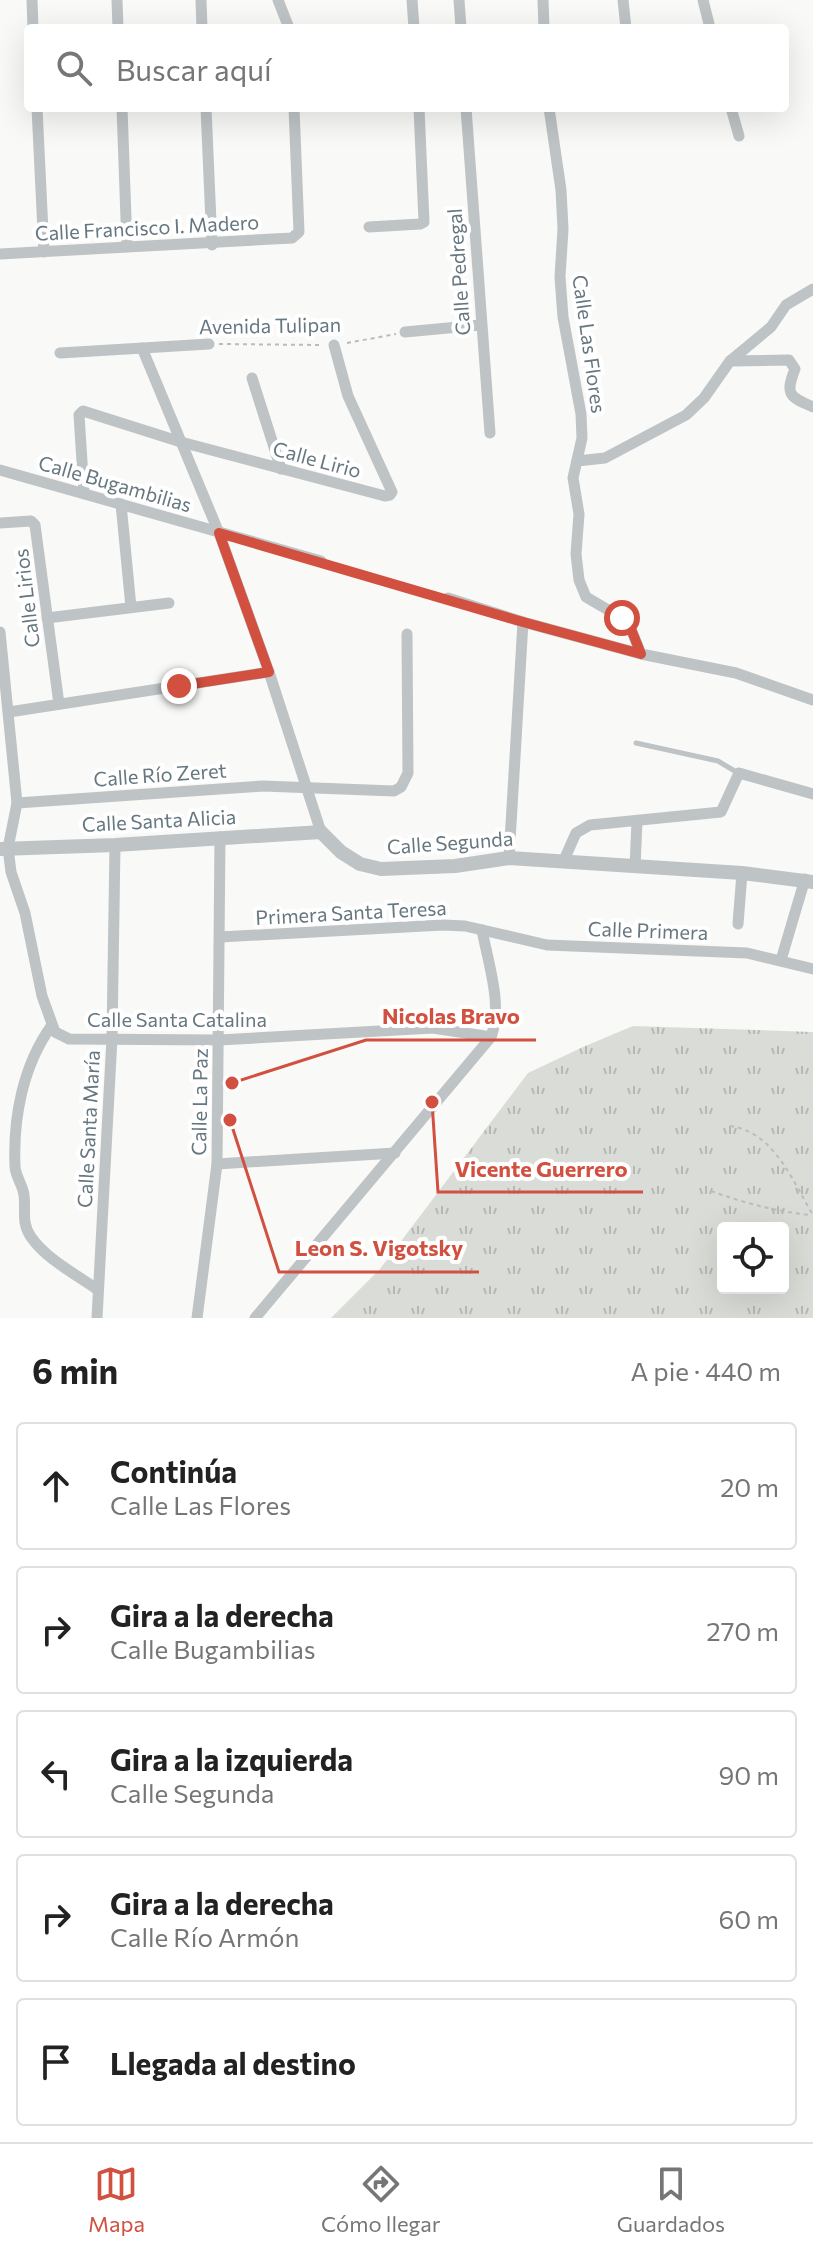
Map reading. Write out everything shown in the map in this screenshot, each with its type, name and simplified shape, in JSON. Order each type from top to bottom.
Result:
[{"type":"street","points":[[32,0],[33,24]]},
{"type":"street","points":[[117,0],[118,24]]},
{"type":"street","points":[[201,0],[202,24]]},
{"type":"street","points":[[278,0],[287,24]]},
{"type":"street","points":[[412,0],[414,24]]},
{"type":"street","points":[[459,0],[461,24]]},
{"type":"street","points":[[543,0],[544,24]]},
{"type":"street","points":[[623,0],[626,24]]},
{"type":"street","points":[[703,0],[709,24]]},
{"type":"street","points":[[37,112],[44,252]]},
{"type":"street","points":[[122,112],[127,246]]},
{"type":"street","points":[[206,112],[212,245]]},
{"type":"street","name":"Calle Francisco I. Madero","points":[[0,254],[127,246],[212,245],[296,236],[299,232],[294,112]]},
{"type":"street","points":[[369,227],[420,224],[426,218],[419,112]]},
{"type":"street","name":"Calle Pedregal","points":[[466,112],[490,433]]},
{"type":"street","name":"Calle Las Flores","points":[[550,112],[561,190],[563,317],[581,414],[582,438],[573,478],[579,514],[576,554],[582,591],[594,603],[622,618],[631,629],[641,654]]},
{"type":"street","points":[[732,112],[739,136]]},
{"type":"street","points":[[577,461],[605,458],[686,415],[704,398],[730,361],[771,327],[786,305],[813,289]]},
{"type":"street","points":[[405,332],[480,325]]},
{"type":"street","name":"Avenida Tulipan","points":[[60,353],[209,344]]},
{"type":"street","name":"Calle Lirio","points":[[84,493],[80,412],[385,496],[392,492],[348,396],[334,345]]},
{"type":"street","name":"Calle Bugambilias","points":[[142,348],[219,533]]},
{"type":"street","points":[[730,361],[789,360],[795,369],[788,386],[790,392],[796,399],[813,407]]},
{"type":"street","points":[[252,378],[281,469]]},
{"type":"street","name":"Calle Bugambilias","points":[[0,470],[321,561]]},
{"type":"street","points":[[121,504],[131,607]]},
{"type":"street","name":"Calle Lirios","points":[[0,523],[24,520],[35,525],[59,704]]},
{"type":"street","name":"Calle Segunda","points":[[219,533],[269,672],[321,832],[341,852],[360,864],[381,869],[455,866],[509,858],[809,880]]},
{"type":"street","points":[[448,598],[641,654],[736,673],[813,700]]},
{"type":"street","points":[[47,618],[169,603]]},
{"type":"street","points":[[509,858],[523,622]]},
{"type":"street","points":[[0,632],[17,803],[4,849],[25,913],[42,996],[52,1025],[41,1040],[21,1090],[15,1169],[25,1193],[24,1215],[31,1238],[98,1290]]},
{"type":"street","name":"Calle Río Zeret","points":[[17,803],[263,786],[388,793],[401,787],[408,773],[407,634]]},
{"type":"street","points":[[9,712],[269,672]]},
{"type":"street","points":[[564,860],[581,828],[721,812],[739,773],[813,794]]},
{"type":"street","points":[[635,867],[637,821]]},
{"type":"street","name":"Calle Santa Alicia","points":[[4,849],[321,832]]},
{"type":"street","name":"Calle La Paz","points":[[197,1318],[217,1164],[220,837]]},
{"type":"street","name":"Calle Santa María","points":[[97,1318],[112,1038],[115,845]]},
{"type":"street","points":[[738,924],[742,873]]},
{"type":"street","points":[[781,960],[809,880]]},
{"type":"street","name":"Primera Santa Teresa","points":[[220,937],[443,925],[482,930]]},
{"type":"street","points":[[255,1318],[491,1037],[496,1010],[482,930]]},
{"type":"street","name":"Calle Primera","points":[[482,930],[547,945],[747,953],[813,969]]},
{"type":"street","name":"Calle Santa Catalina","points":[[52,1025],[55,1032],[69,1039],[219,1040],[433,1028],[491,1037]]},
{"type":"street","points":[[217,1164],[395,1153]]},
{"type":"lane","points":[[636,743],[718,761],[739,773]]},
{"type":"path","name":"Avenida Tulipan","points":[[209,344],[334,345],[405,332]]},
{"type":"path","points":[[321,561],[448,598]]},
{"type":"path","points":[[730,1126],[745,1128],[769,1144],[813,1215]]},
{"type":"path","points":[[711,1191],[779,1212],[813,1215]]},
{"type":"green space","points":[[633,1026],[813,1032],[813,1318],[331,1318],[380,1269],[528,1073]]},
{"type":"place","name":"Nicolas Bravo","points":[[232,1083]]},
{"type":"place","name":"Vicente Guerrero","points":[[432,1102]]},
{"type":"place","name":"Leon S. Vigotsky","points":[[230,1120]]},
{"type":"route","points":[[179,686],[269,672],[219,533],[641,654],[631,629],[622,618]]}]
